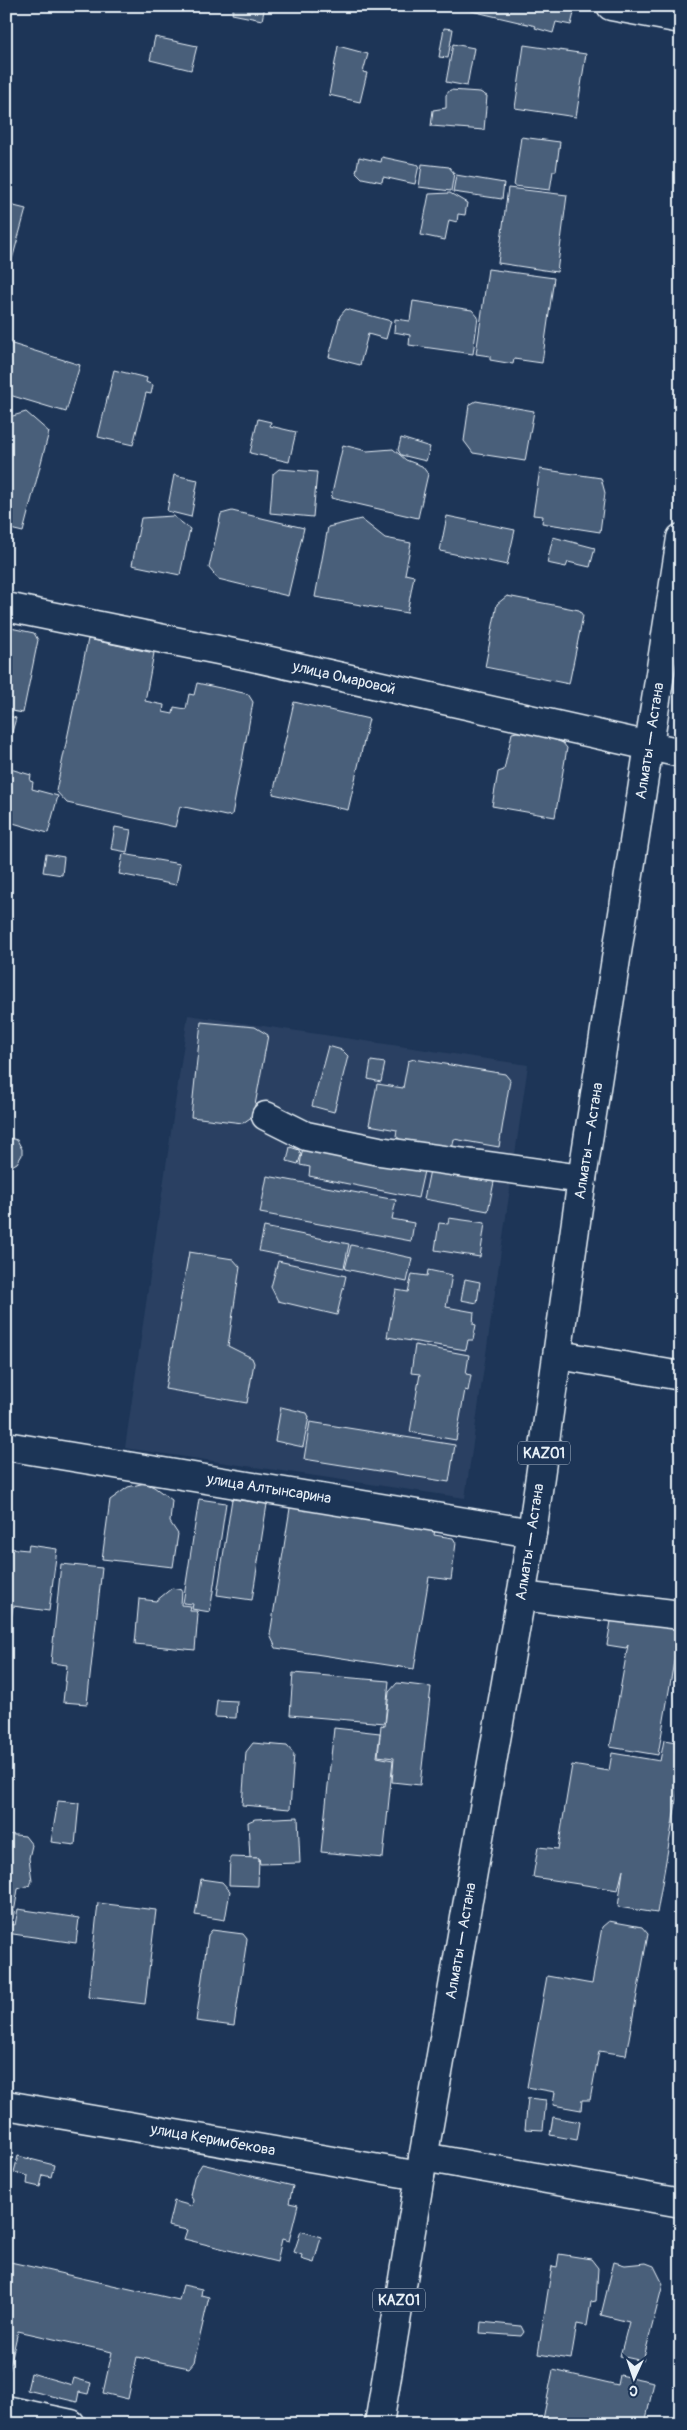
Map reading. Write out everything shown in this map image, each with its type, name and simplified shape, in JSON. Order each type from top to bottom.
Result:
[{"type":"main road","points":[[611,6],[681,19]]},
{"type":"main road","name":"Алматы — Астана","points":[[379,2424],[421,2167],[532,1533],[559,1355],[582,1179],[681,538]]},
{"type":"main road","name":"улица Омаровой","points":[[6,607],[248,656],[681,753]]},
{"type":"main road","points":[[266,1116],[306,1136],[378,1151],[582,1179]]},
{"type":"main road","points":[[559,1355],[681,1376]]},
{"type":"main road","name":"улица Алтынсарина","points":[[6,1446],[532,1533]]},
{"type":"main road","points":[[521,1596],[681,1615]]},
{"type":"main road","name":"улица Керимбекова","points":[[6,2105],[421,2167],[681,2203]]},
{"type":"main road","points":[[6,2410],[71,2424]]},
{"type":"shaded area","points":[[188,1015],[528,1065],[465,1498],[125,1448]]},
{"type":"building","points":[[234,6],[265,6],[262,20],[232,14]]},
{"type":"building","points":[[301,6],[326,6],[313,12]]},
{"type":"building","points":[[463,6],[560,6],[575,9],[571,25],[556,22],[553,33],[535,28],[536,26],[463,9]]},
{"type":"building","points":[[444,28],[453,29],[448,58],[439,57]]},
{"type":"building","points":[[155,37],[197,46],[191,70],[150,60]]},
{"type":"building","points":[[453,44],[474,48],[467,86],[446,82]]},
{"type":"building","points":[[524,45],[586,54],[576,117],[515,108]]},
{"type":"building","points":[[338,46],[368,54],[363,72],[367,73],[360,102],[329,95]]},
{"type":"building","points":[[450,90],[480,92],[487,96],[484,130],[431,126],[433,110],[446,108],[446,95]]},
{"type":"building","points":[[521,137],[560,142],[556,171],[553,171],[550,190],[514,186]]},
{"type":"building","points":[[359,157],[381,162],[382,157],[419,165],[415,184],[383,177],[382,182],[362,178],[356,172]]},
{"type":"building","points":[[422,164],[449,167],[454,173],[451,191],[419,187]]},
{"type":"building","points":[[456,175],[504,183],[502,199],[453,192]]},
{"type":"building","points":[[508,188],[567,195],[557,272],[498,263]]},
{"type":"building","points":[[450,193],[467,203],[465,215],[458,214],[457,222],[449,220],[445,240],[421,235],[429,194]]},
{"type":"building","points":[[6,204],[26,209],[10,267],[6,270]]},
{"type":"building","points":[[488,269],[554,278],[542,363],[514,359],[513,364],[490,360],[490,356],[476,354]]},
{"type":"building","points":[[413,301],[472,310],[478,317],[473,354],[409,345],[410,335],[394,332],[395,319],[410,321]]},
{"type":"building","points":[[346,309],[391,321],[386,339],[368,334],[360,365],[329,357],[340,316]]},
{"type":"building","points":[[9,343],[80,365],[66,412],[6,394],[6,351]]},
{"type":"building","points":[[114,370],[147,378],[146,382],[153,385],[151,394],[146,393],[133,445],[98,437]]},
{"type":"building","points":[[476,401],[534,411],[525,461],[473,453],[464,441],[469,405]]},
{"type":"building","points":[[26,412],[49,432],[23,532],[6,528],[6,418]]},
{"type":"building","points":[[258,419],[271,422],[270,426],[296,432],[289,462],[250,453]]},
{"type":"building","points":[[401,438],[430,447],[426,461],[401,455],[398,450]]},
{"type":"building","points":[[343,445],[367,451],[393,449],[406,460],[422,466],[428,474],[418,518],[331,498]]},
{"type":"building","points":[[279,469],[317,472],[313,517],[270,513],[273,474]]},
{"type":"building","points":[[540,469],[601,478],[605,493],[600,532],[542,523],[543,516],[533,515]]},
{"type":"building","points":[[174,475],[198,480],[191,517],[167,511]]},
{"type":"building","points":[[232,511],[304,528],[288,596],[218,579],[209,568],[221,514]]},
{"type":"building","points":[[173,516],[190,529],[180,575],[132,565],[141,518]]},
{"type":"building","points":[[447,516],[515,530],[507,565],[440,551]]},
{"type":"building","points":[[361,519],[385,538],[411,543],[405,574],[414,576],[407,613],[315,597],[328,527]]},
{"type":"building","points":[[553,537],[595,548],[590,567],[568,562],[566,567],[547,563]]},
{"type":"building","points":[[507,596],[579,610],[583,616],[569,684],[485,667],[497,604]]},
{"type":"building","points":[[6,627],[34,633],[38,640],[23,713],[6,710]]},
{"type":"building","points":[[88,639],[154,653],[145,701],[164,705],[163,712],[173,714],[174,707],[186,709],[189,694],[194,695],[197,683],[248,694],[253,702],[232,815],[226,816],[180,806],[175,827],[67,803],[56,791]]},
{"type":"building","points":[[294,702],[369,719],[348,810],[273,794]]},
{"type":"building","points":[[6,715],[16,718],[6,753]]},
{"type":"building","points":[[512,733],[543,735],[563,743],[567,748],[555,817],[492,806],[498,772],[504,770]]},
{"type":"building","points":[[7,768],[31,775],[32,789],[58,796],[48,833],[6,821]]},
{"type":"building","points":[[115,827],[131,830],[127,852],[111,849]]},
{"type":"building","points":[[46,854],[64,857],[62,875],[43,872]]},
{"type":"building","points":[[123,854],[180,864],[176,885],[119,874]]},
{"type":"building","points":[[201,1022],[255,1027],[268,1035],[253,1116],[243,1123],[191,1117]]},
{"type":"building","points":[[328,1046],[342,1050],[348,1056],[334,1112],[312,1106]]},
{"type":"building","points":[[414,1059],[505,1074],[510,1080],[499,1147],[454,1139],[452,1150],[402,1141],[396,1136],[397,1130],[369,1125],[377,1084],[403,1088],[408,1061]]},
{"type":"building","points":[[371,1061],[385,1063],[381,1082],[368,1079]]},
{"type":"building","points":[[6,1137],[17,1140],[22,1149],[22,1155],[17,1163],[8,1168],[6,1167]]},
{"type":"building","points":[[303,1146],[424,1171],[418,1198],[309,1176],[310,1167],[300,1165]]},
{"type":"building","points":[[290,1147],[299,1150],[301,1155],[298,1164],[287,1161]]},
{"type":"building","points":[[430,1170],[494,1182],[488,1211],[424,1199]]},
{"type":"building","points":[[267,1176],[396,1200],[392,1219],[414,1223],[411,1241],[260,1213]]},
{"type":"building","points":[[449,1218],[485,1223],[480,1257],[435,1250],[439,1223],[448,1224]]},
{"type":"building","points":[[264,1227],[349,1244],[344,1268],[259,1251]]},
{"type":"building","points":[[351,1245],[412,1258],[407,1282],[345,1269]]},
{"type":"building","points":[[189,1252],[233,1259],[240,1267],[228,1346],[252,1358],[254,1363],[247,1403],[165,1389]]},
{"type":"building","points":[[278,1261],[346,1276],[337,1315],[278,1301],[271,1287]]},
{"type":"building","points":[[428,1270],[452,1275],[446,1307],[474,1312],[473,1324],[476,1325],[473,1340],[468,1340],[466,1350],[387,1337],[396,1290],[408,1292],[412,1274],[427,1276]]},
{"type":"building","points":[[465,1279],[480,1282],[477,1303],[461,1300]]},
{"type":"building","points":[[415,1345],[469,1355],[466,1374],[471,1375],[468,1391],[465,1390],[456,1440],[410,1432],[420,1374],[411,1373]]},
{"type":"building","points":[[281,1407],[307,1413],[309,1417],[303,1447],[275,1441]]},
{"type":"building","points":[[310,1422],[455,1445],[449,1482],[304,1459]]},
{"type":"building","points":[[145,1483],[172,1500],[170,1522],[178,1534],[173,1567],[102,1559],[110,1500],[128,1487]]},
{"type":"building","points":[[199,1499],[226,1503],[210,1612],[192,1609],[193,1604],[183,1603]]},
{"type":"building","points":[[232,1499],[267,1504],[252,1600],[217,1595]]},
{"type":"building","points":[[291,1502],[436,1524],[434,1535],[453,1538],[456,1543],[451,1580],[429,1577],[414,1669],[276,1648],[270,1635]]},
{"type":"building","points":[[29,1545],[57,1549],[49,1611],[13,1606],[11,1620],[6,1619],[6,1548],[28,1550]]},
{"type":"building","points":[[61,1564],[102,1568],[87,1704],[63,1702],[67,1665],[51,1663]]},
{"type":"building","points":[[172,1588],[182,1590],[181,1605],[191,1606],[190,1611],[197,1611],[195,1650],[135,1644],[139,1599],[156,1601]]},
{"type":"building","points":[[612,1615],[675,1626],[679,1632],[658,1755],[610,1747],[628,1645],[626,1648],[607,1645]]},
{"type":"building","points":[[293,1673],[389,1681],[385,1723],[290,1715]]},
{"type":"building","points":[[397,1683],[431,1687],[420,1785],[392,1782],[394,1758],[378,1756],[381,1725],[385,1726],[389,1692]]},
{"type":"building","points":[[217,1700],[237,1701],[236,1718],[215,1717]]},
{"type":"building","points":[[334,1728],[380,1733],[377,1757],[393,1760],[383,1858],[321,1852]]},
{"type":"building","points":[[664,1740],[676,1742],[675,1753],[681,1754],[681,1773],[657,1913],[618,1907],[623,1870],[618,1890],[533,1877],[538,1847],[558,1849],[572,1765],[609,1771],[612,1753],[660,1761]]},
{"type":"building","points":[[253,1743],[287,1746],[294,1754],[290,1809],[242,1805],[246,1752]]},
{"type":"building","points":[[58,1801],[79,1803],[75,1845],[51,1842]]},
{"type":"building","points":[[298,1817],[300,1863],[260,1864],[259,1858],[250,1858],[248,1822],[255,1819]]},
{"type":"building","points":[[6,1834],[25,1836],[32,1845],[29,1858],[32,1881],[30,1885],[18,1889],[13,1919],[6,1918]]},
{"type":"building","points":[[230,1857],[259,1858],[258,1886],[229,1885]]},
{"type":"building","points":[[201,1879],[222,1882],[230,1891],[225,1920],[195,1915]]},
{"type":"building","points":[[98,1903],[156,1910],[145,2004],[88,1997]]},
{"type":"building","points":[[18,1909],[79,1918],[76,1943],[6,1933],[6,1924],[15,1925]]},
{"type":"building","points":[[609,1921],[642,1927],[648,1934],[626,2055],[599,2051],[590,2100],[582,2100],[581,2110],[553,2105],[555,2092],[527,2087],[547,1976],[592,1984],[602,1927]]},
{"type":"building","points":[[212,1930],[243,1934],[247,1939],[234,2026],[196,2021],[208,1935]]},
{"type":"building","points":[[528,2098],[546,2100],[543,2130],[525,2129]]},
{"type":"building","points":[[553,2117],[580,2122],[577,2140],[550,2135]]},
{"type":"building","points":[[18,2156],[54,2165],[51,2177],[43,2175],[40,2187],[27,2184],[28,2176],[14,2172]]},
{"type":"building","points":[[202,2164],[293,2186],[289,2203],[298,2205],[289,2241],[282,2239],[277,2262],[184,2239],[187,2230],[168,2226],[174,2201],[192,2206],[193,2200],[190,2195],[194,2177]]},
{"type":"building","points":[[301,2231],[321,2237],[314,2263],[301,2259],[302,2255],[294,2252]]},
{"type":"building","points":[[559,2254],[591,2259],[598,2268],[596,2301],[591,2302],[587,2326],[577,2324],[571,2359],[538,2354],[552,2266],[557,2267]]},
{"type":"building","points":[[6,2261],[179,2300],[183,2285],[202,2289],[201,2295],[209,2297],[194,2362],[189,2368],[137,2357],[128,2399],[103,2393],[112,2352],[18,2331],[9,2370],[6,2369]]},
{"type":"building","points":[[614,2262],[625,2265],[646,2263],[654,2266],[663,2284],[643,2361],[620,2356],[629,2322],[601,2315]]},
{"type":"building","points":[[481,2322],[521,2326],[524,2332],[521,2336],[480,2333]]},
{"type":"building","points":[[553,2370],[618,2385],[620,2375],[654,2382],[645,2424],[542,2424]]},
{"type":"building","points":[[31,2373],[72,2385],[74,2378],[91,2383],[88,2394],[79,2392],[77,2402],[27,2390]]}]
